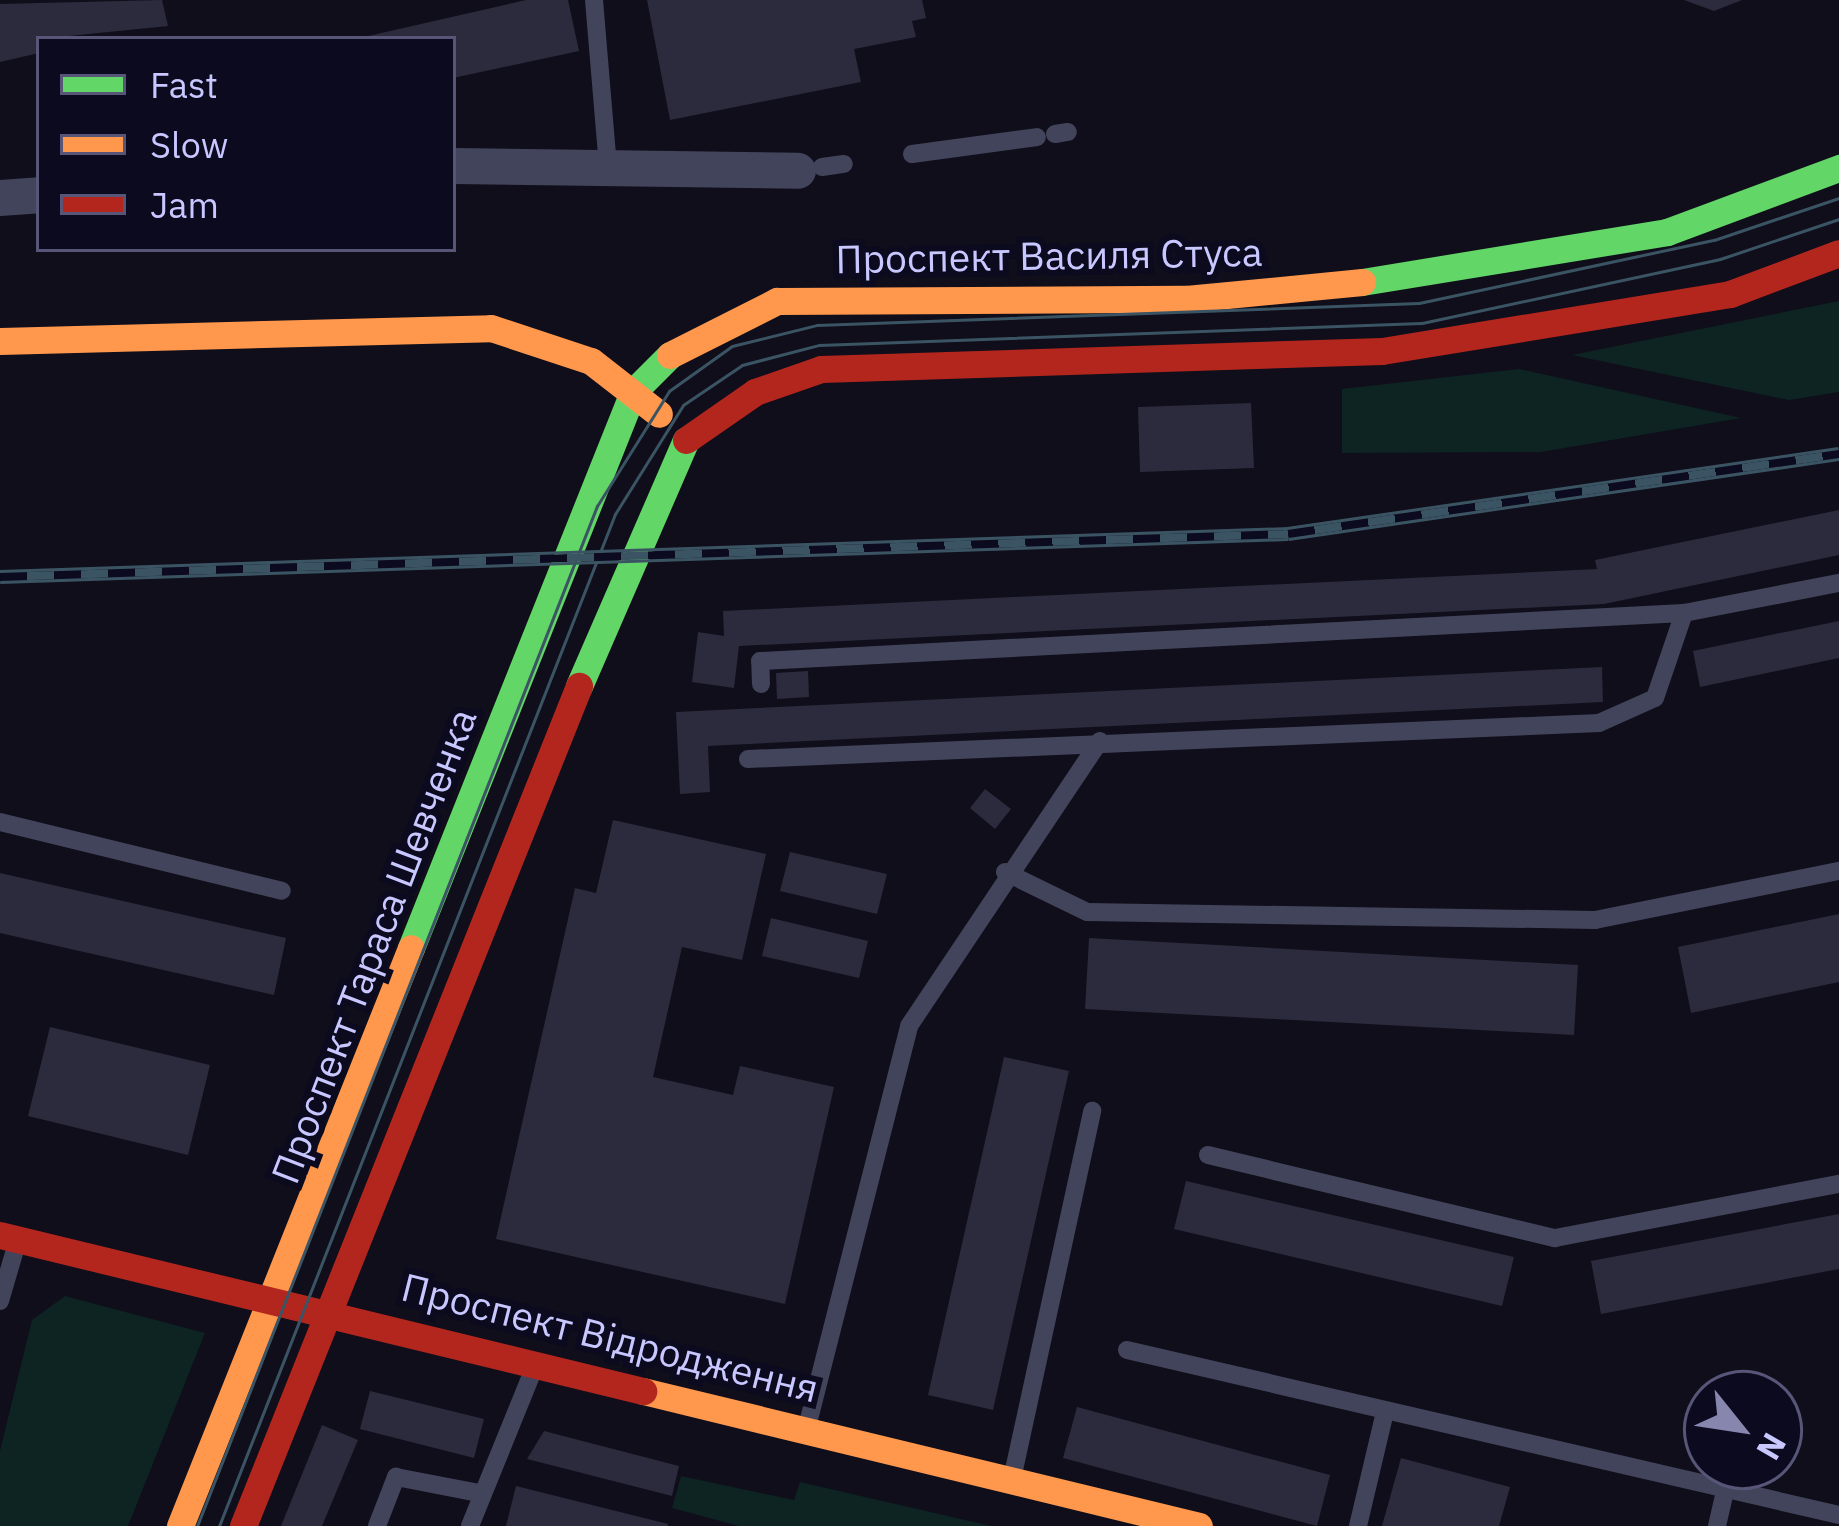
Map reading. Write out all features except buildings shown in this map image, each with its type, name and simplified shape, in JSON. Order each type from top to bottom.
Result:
[{"type":"main road","name":"Проспект Василя Стуса","points":[[633,392],[681,344],[777,301],[1186,299],[1470,272],[1667,232],[1839,168]]},
{"type":"main road","points":[[243,1526],[503,858],[686,440],[755,392],[821,369],[1382,352],[1730,294],[1839,253]]},
{"type":"main road","points":[[0,341],[490,328],[591,361],[686,440]]},
{"type":"main road","name":"Проспект Тараса Шевченка","points":[[180,1526],[633,392]]},
{"type":"main road","name":"Проспект Відродження","points":[[9,1236],[328,1308],[1199,1526]]},
{"type":"street","points":[[456,166],[811,168]]},
{"type":"street","points":[[0,198],[36,195]]},
{"type":"lane","points":[[594,0],[608,166]]},
{"type":"lane","points":[[912,154],[1053,134]]},
{"type":"lane","points":[[811,168],[844,164]]},
{"type":"lane","points":[[761,684],[760,661],[1684,613],[1839,583]]},
{"type":"lane","points":[[748,759],[1599,722],[1654,698],[1684,613]]},
{"type":"lane","points":[[807,1427],[909,1026],[1005,872],[1100,742]]},
{"type":"lane","points":[[0,823],[282,891]]},
{"type":"lane","points":[[1005,872],[1087,912],[1594,920],[1839,871]]},
{"type":"lane","points":[[1012,1479],[1092,1112]]},
{"type":"lane","points":[[1208,1155],[1555,1238],[1839,1184]]},
{"type":"lane","points":[[0,1300],[9,1236]]},
{"type":"lane","points":[[1127,1350],[1683,1478]]},
{"type":"lane","points":[[470,1526],[478,1493],[537,1361]]},
{"type":"lane","points":[[1358,1526],[1385,1412]]},
{"type":"lane","points":[[377,1526],[396,1477],[478,1493]]},
{"type":"lane","points":[[1717,1526],[1726,1490]]},
{"type":"lane","points":[[1734,1490],[1839,1515]]},
{"type":"green space","points":[[1839,301],[1839,392],[1789,400],[1572,355]]},
{"type":"green space","points":[[1519,369],[1741,418],[1541,452],[1342,453],[1342,389]]},
{"type":"green space","points":[[65,1296],[205,1333],[128,1526],[0,1526],[0,1451],[32,1320]]},
{"type":"green space","points":[[681,1476],[794,1500],[800,1482],[991,1526],[739,1526],[672,1508]]},
{"type":"tram line","points":[[197,1526],[597,506],[669,391],[732,346],[817,325],[1419,303],[1714,240],[1839,198]]},
{"type":"tram line","points":[[219,1526],[615,514],[683,405],[742,365],[819,345],[1422,323],[1720,259],[1839,219]]},
{"type":"railway","points":[[0,577],[1288,534],[1839,454]]},
{"type":"traffic: fast","points":[[1362,282],[1667,232],[1839,168]]},
{"type":"traffic: fast","points":[[411,948],[633,392],[670,355]]},
{"type":"traffic: fast","points":[[579,686],[686,440]]},
{"type":"traffic: slow","points":[[670,355],[777,301],[1186,299],[1362,282]]},
{"type":"traffic: slow","points":[[0,341],[491,328],[591,361],[659,414]]},
{"type":"traffic: slow","points":[[180,1526],[411,948]]},
{"type":"traffic: slow","points":[[643,1391],[1199,1526]]},
{"type":"traffic: jam","points":[[686,440],[755,392],[821,369],[1382,351],[1730,294],[1839,253]]},
{"type":"traffic: jam","points":[[243,1526],[579,686]]},
{"type":"traffic: jam","points":[[0,1235],[643,1391]]}]
